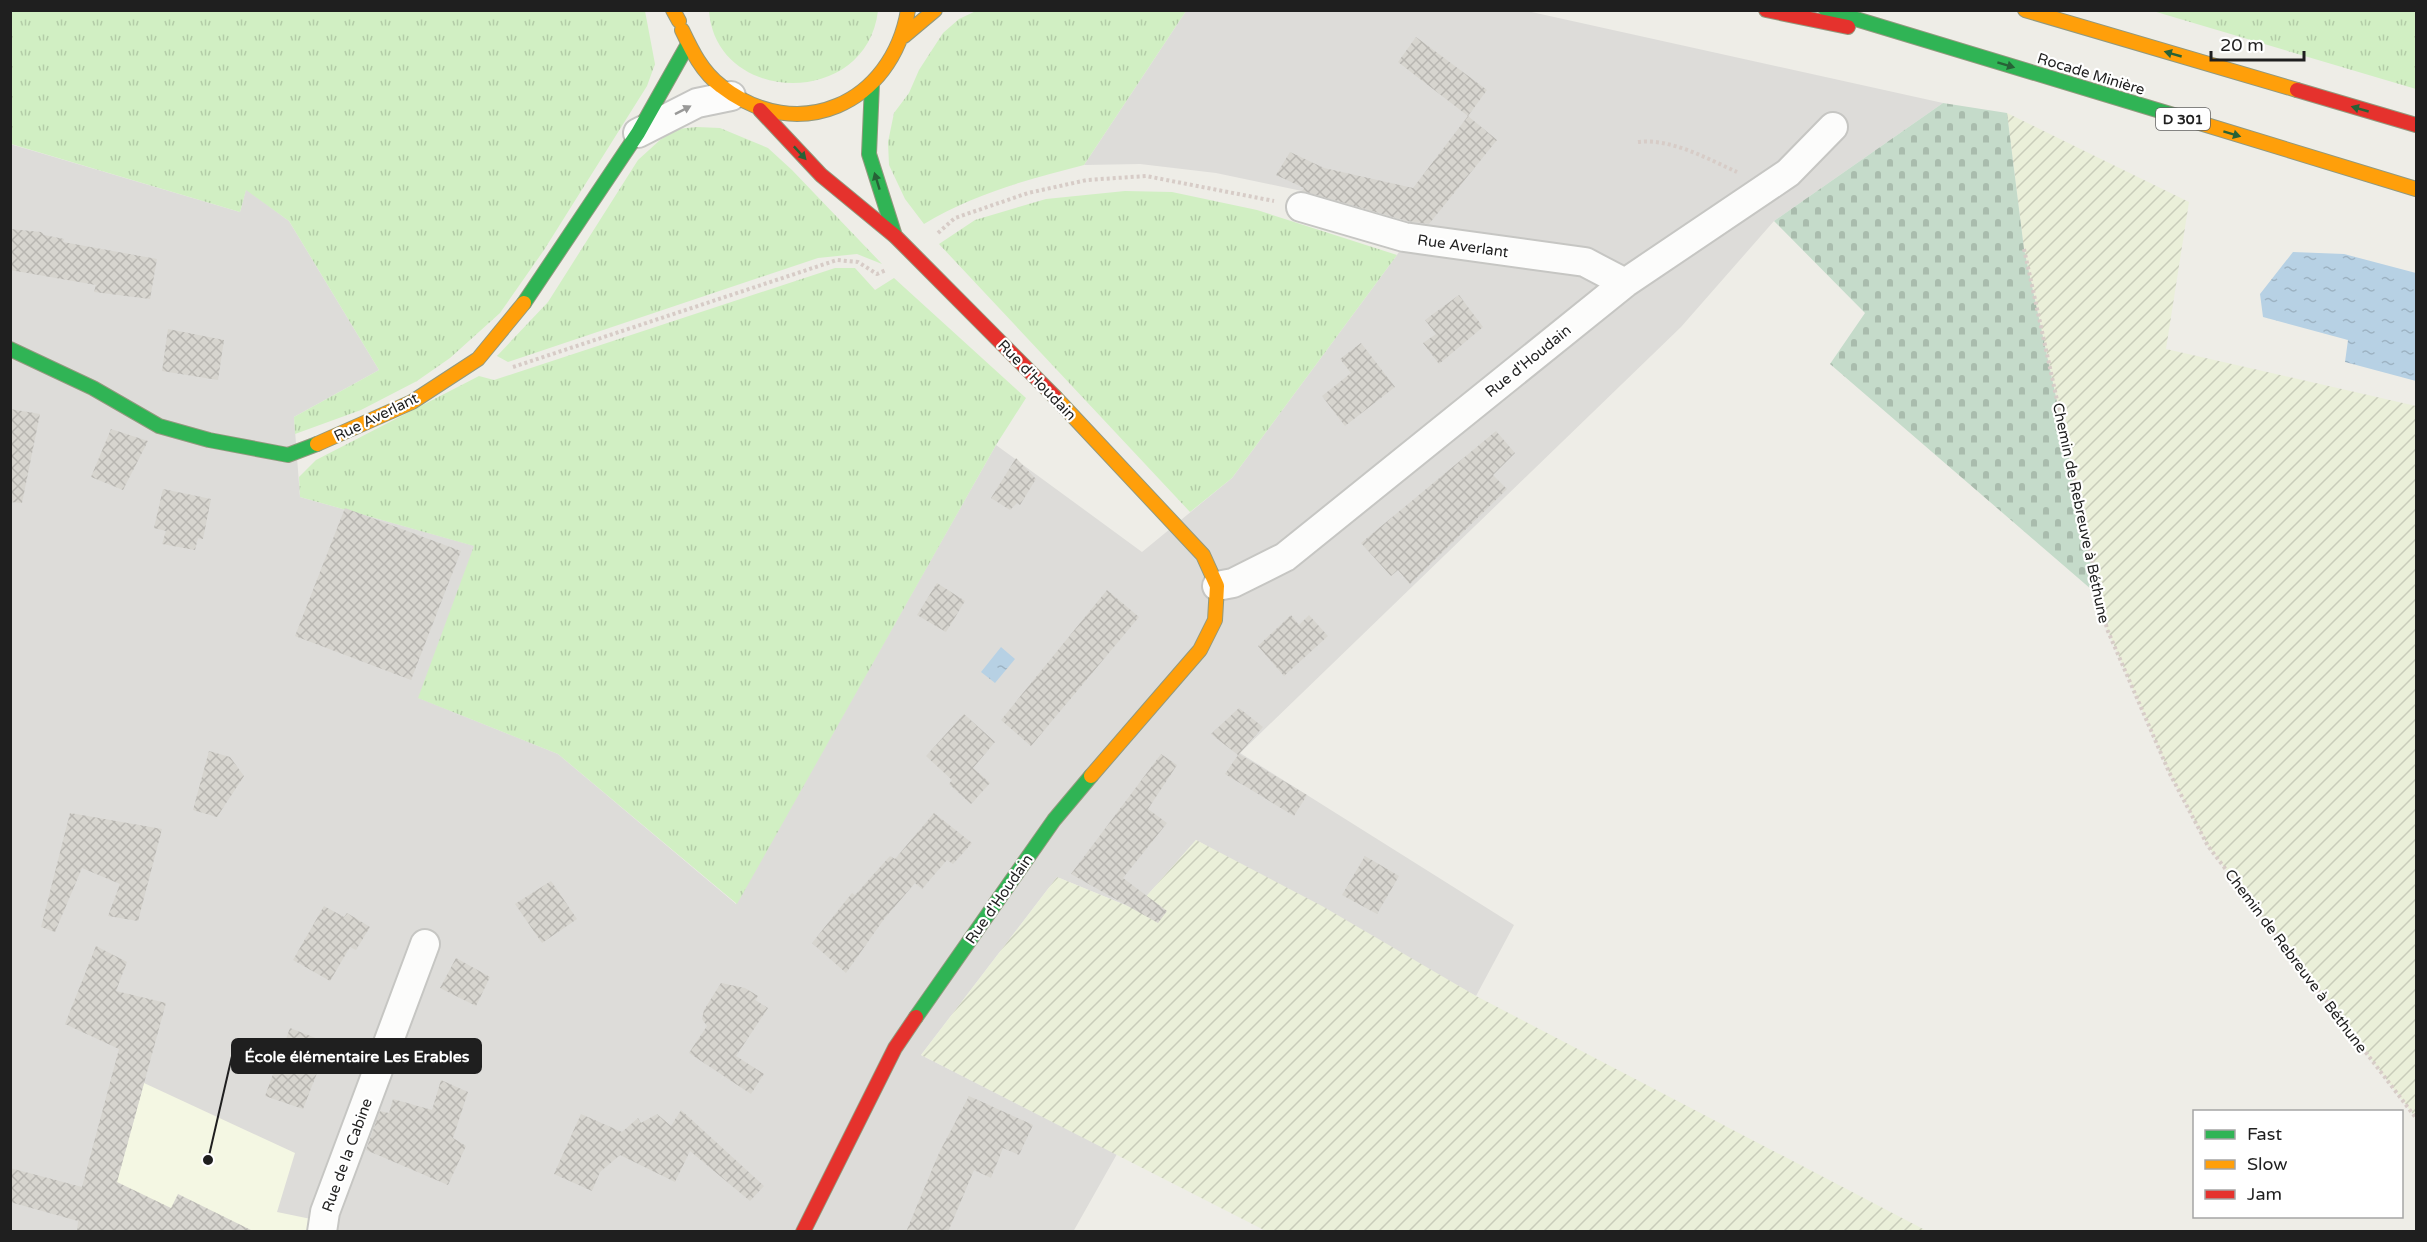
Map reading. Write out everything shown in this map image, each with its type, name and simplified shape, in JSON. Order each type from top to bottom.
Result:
[{"type":"main road","points":[[677,14],[687,46],[705,74],[731,96],[760,110],[790,115],[820,112],[848,101],[872,84],[891,62],[904,36],[908,10]]},
{"type":"main road","points":[[904,36],[935,10]]},
{"type":"main road","points":[[1766,10],[1950,48]]},
{"type":"main road","name":"Rocade Minière","points":[[1826,10],[2416,189]]},
{"type":"main road","points":[[2025,10],[2416,125]]},
{"type":"main road","name":"Rue Averlant","points":[[10,349],[93,388],[159,426],[209,440],[288,455],[333,438],[412,402],[478,359],[532,293],[602,184],[639,133],[687,46]]},
{"type":"main road","name":"Rue d'Houdain","points":[[872,84],[869,154],[895,237]]},
{"type":"main road","name":"Rue d'Houdain","points":[[760,110],[821,175],[895,237],[1062,404],[1203,555],[1217,586],[1215,620],[1200,650],[1054,820],[895,1048],[803,1232]]},
{"type":"street","name":"Rue Averlant","points":[[639,133],[697,103],[731,96]]},
{"type":"street","name":"Rue d'Houdain","points":[[1217,586],[1233,583],[1285,557],[1625,283],[1788,173],[1833,127]]},
{"type":"street","name":"Rue Averlant","points":[[1301,207],[1404,237],[1585,262],[1625,283]]},
{"type":"street","name":"Rue de la Cabine","points":[[322,1232],[325,1212],[424,944]]},
{"type":"path","points":[[1638,142],[1650,140],[1696,154],[1738,172],[1760,192]]},
{"type":"path","points":[[478,359],[488,369],[507,369],[837,260],[858,262],[877,274],[913,255],[955,218],[1028,193],[1087,180],[1146,176],[1301,207]]},
{"type":"path","name":"Chemin de Rebreuve à Béthune","points":[[2024,249],[2107,629],[2169,772],[2208,846],[2416,1119]]},
{"type":"shaded area","points":[[1186,11],[1527,11],[1943,103],[1774,221],[1681,327],[1240,753],[1514,925],[1476,996],[1196,840],[1135,909],[1057,877],[921,1055],[1117,1154],[1073,1232],[11,1231],[10,144],[240,212],[246,189],[289,221],[379,370],[294,417],[300,497],[475,546],[419,698],[558,754],[736,904],[996,445],[1142,552],[1232,478],[1397,255],[1416,224],[1302,191],[1216,173],[1140,164],[1084,165]]},
{"type":"shaded area","points":[[2007,113],[2189,202],[2166,349],[2416,406],[2416,1118],[2208,846],[2169,772],[2107,629],[2024,249]]},
{"type":"shaded area","points":[[1196,840],[1322,906],[1476,996],[1927,1231],[1266,1231],[921,1055],[1057,877],[1135,909]]},
{"type":"shaded area","points":[[144,1083],[295,1153],[277,1212],[311,1219],[309,1231],[103,1232]]},
{"type":"green space","points":[[709,10],[878,11],[868,43],[848,66],[821,79],[792,83],[762,78],[737,64],[718,42]]},
{"type":"green space","points":[[978,10],[1186,11],[1084,165],[982,196],[924,224],[905,199],[889,165],[888,142],[894,113],[909,93],[919,70],[943,33],[959,19]]},
{"type":"green space","points":[[10,11],[645,11],[655,64],[647,86],[544,250],[500,313],[450,358],[417,381],[361,410],[295,434],[294,417],[379,370],[289,221],[246,190],[240,212],[11,144]]},
{"type":"green space","points":[[2153,11],[2416,11],[2416,89]]},
{"type":"green space","points":[[1943,103],[2007,113],[2024,249],[2099,596],[1830,364],[1865,313],[1774,221]]},
{"type":"green space","points":[[720,128],[768,148],[882,264],[857,254],[818,258],[508,362],[497,356],[548,302],[638,160],[660,140],[677,129]]},
{"type":"green space","points":[[1125,191],[1172,192],[1257,210],[1397,255],[1232,478],[1190,512],[939,244],[975,220],[1046,199]]},
{"type":"green space","points":[[835,268],[855,268],[875,290],[894,278],[1026,398],[996,445],[737,904],[558,754],[418,698],[474,546],[300,497],[299,477],[316,460],[479,376],[494,380]]},
{"type":"water","points":[[2293,252],[2344,254],[2416,273],[2416,381],[2345,362],[2348,340],[2263,317],[2260,294]]},
{"type":"water","points":[[1001,647],[1015,659],[995,683],[981,672]]},
{"type":"building","points":[[1416,37],[1487,90],[1468,116],[1398,62]]},
{"type":"building","points":[[1468,116],[1497,140],[1429,224],[1407,221],[1302,191],[1304,188],[1276,175],[1290,152],[1324,168],[1413,188]]},
{"type":"building","points":[[10,229],[41,232],[44,235],[64,239],[63,242],[157,259],[150,299],[94,292],[96,285],[10,270]]},
{"type":"building","points":[[1459,295],[1483,327],[1439,364],[1423,343],[1436,334],[1425,320]]},
{"type":"building","points":[[168,329],[224,340],[218,380],[162,371]]},
{"type":"building","points":[[1361,343],[1395,387],[1345,426],[1322,396],[1351,373],[1340,359]]},
{"type":"building","points":[[10,409],[40,414],[22,503],[10,502]]},
{"type":"building","points":[[111,429],[148,441],[123,490],[91,477]]},
{"type":"building","points":[[1496,431],[1515,453],[1493,475],[1507,489],[1410,584],[1398,570],[1391,576],[1361,543]]},
{"type":"building","points":[[1016,458],[1036,479],[1020,505],[1017,503],[1010,510],[991,498]]},
{"type":"building","points":[[163,489],[211,499],[203,539],[198,538],[195,550],[162,544],[166,531],[154,528]]},
{"type":"building","points":[[345,508],[461,551],[411,680],[295,636]]},
{"type":"building","points":[[937,583],[965,601],[946,632],[917,615]]},
{"type":"building","points":[[1107,590],[1139,617],[1031,746],[1001,720]]},
{"type":"building","points":[[1291,615],[1299,625],[1309,615],[1328,636],[1284,676],[1258,646]]},
{"type":"building","points":[[1239,708],[1263,727],[1239,754],[1307,795],[1294,816],[1225,774],[1238,755],[1211,734]]},
{"type":"building","points":[[964,714],[995,742],[973,768],[990,783],[971,804],[949,784],[952,780],[926,756]]},
{"type":"building","points":[[209,751],[230,757],[244,776],[217,817],[193,810]]},
{"type":"building","points":[[1161,754],[1177,765],[1148,809],[1167,823],[1123,878],[1167,911],[1158,923],[1071,874]]},
{"type":"building","points":[[70,813],[162,829],[138,921],[108,916],[120,884],[82,868],[55,932],[41,927]]},
{"type":"building","points":[[934,813],[972,843],[953,864],[947,860],[922,889],[915,883],[884,919],[846,973],[812,943],[852,893],[855,895],[890,856],[895,859]]},
{"type":"building","points":[[1365,856],[1399,876],[1377,914],[1342,895]]},
{"type":"building","points":[[551,881],[577,919],[542,943],[515,904]]},
{"type":"building","points":[[324,906],[344,917],[347,913],[370,927],[356,950],[350,947],[330,981],[293,960]]},
{"type":"building","points":[[96,946],[127,962],[116,991],[166,1003],[117,1182],[171,1208],[178,1194],[255,1232],[77,1232],[78,1221],[10,1202],[10,1168],[82,1187],[119,1049],[65,1024]]},
{"type":"building","points":[[456,958],[490,977],[476,1006],[440,988]]},
{"type":"building","points":[[721,983],[745,988],[758,996],[755,1000],[768,1008],[736,1056],[764,1074],[751,1094],[689,1053],[707,1026],[702,1019],[704,1010]]},
{"type":"building","points":[[290,1028],[331,1044],[323,1070],[319,1068],[303,1109],[265,1096]]},
{"type":"building","points":[[441,1080],[468,1092],[453,1138],[466,1146],[448,1185],[366,1150],[380,1111],[389,1113],[393,1099],[432,1110]]},
{"type":"building","points":[[969,1096],[1033,1125],[1019,1155],[1003,1148],[991,1178],[974,1170],[948,1232],[906,1232],[939,1153]]},
{"type":"building","points":[[681,1110],[764,1186],[750,1201],[690,1151],[675,1182],[620,1155],[600,1172],[592,1191],[554,1174],[581,1114],[622,1132],[638,1118],[641,1123],[657,1114],[671,1126]]},
{"type":"traffic: fast","points":[[1826,10],[2190,120]]},
{"type":"traffic: fast","points":[[524,303],[638,133],[687,46]]},
{"type":"traffic: fast","points":[[872,84],[869,154],[895,236]]},
{"type":"traffic: fast","points":[[10,349],[93,388],[159,426],[209,440],[288,455],[317,444]]},
{"type":"traffic: fast","points":[[916,1017],[1054,820],[1091,776]]},
{"type":"traffic: slow","points":[[673,10],[679,21]]},
{"type":"traffic: slow","points":[[682,30],[703,68],[721,86],[750,104],[780,113],[810,113],[837,106],[862,91],[883,70],[899,43],[908,10]]},
{"type":"traffic: slow","points":[[904,36],[935,10]]},
{"type":"traffic: slow","points":[[2025,10],[2297,90]]},
{"type":"traffic: slow","points":[[2190,120],[2416,189]]},
{"type":"traffic: slow","points":[[317,444],[412,402],[478,359],[524,303]]},
{"type":"traffic: slow","points":[[1055,397],[1203,555],[1217,586],[1215,620],[1200,650],[1091,776]]},
{"type":"traffic: jam","points":[[1766,10],[1848,27]]},
{"type":"traffic: jam","points":[[2297,90],[2416,125]]},
{"type":"traffic: jam","points":[[760,110],[821,175],[895,236],[1055,397]]},
{"type":"traffic: jam","points":[[803,1232],[895,1048],[916,1017]]},
{"type":"place","name":"École élémentaire Les Erables","points":[[208,1160]]}]
